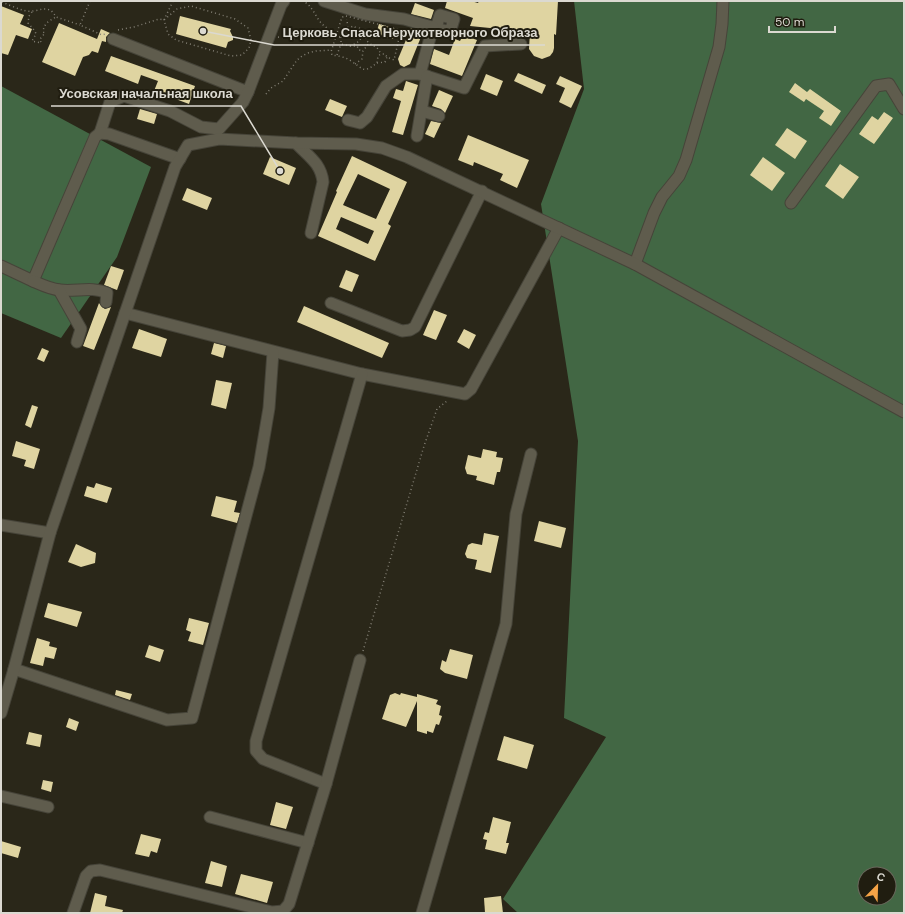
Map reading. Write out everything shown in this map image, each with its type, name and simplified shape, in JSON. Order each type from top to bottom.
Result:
[{"type":"street","points":[[33,280],[95,137],[100,133],[110,102],[124,96],[170,111],[201,127],[219,129],[243,102],[281,5],[284,1]]},
{"type":"street","points":[[324,1],[364,14],[404,19],[435,28],[423,75],[422,111],[417,136]]},
{"type":"street","points":[[635,264],[654,213],[662,197],[679,176],[686,160],[719,47],[723,1]]},
{"type":"street","points":[[112,34],[248,92]]},
{"type":"street","points":[[348,120],[360,123],[367,117],[386,86],[403,74],[423,75],[464,88],[485,46],[521,44]]},
{"type":"street","points":[[791,204],[876,86],[889,84],[904,109]]},
{"type":"street","points":[[422,111],[439,116]]},
{"type":"street","points":[[100,133],[109,134],[180,159]]},
{"type":"street","points":[[1,713],[50,533],[173,174],[188,145],[219,139],[356,144],[382,148],[407,157],[635,264],[904,412]]},
{"type":"street","points":[[296,143],[319,166],[322,175],[323,182],[311,233]]},
{"type":"street","points":[[331,303],[402,331],[410,330],[414,327],[482,191]]},
{"type":"street","points":[[125,312],[273,352],[362,374],[465,394],[471,390],[559,228]]},
{"type":"street","points":[[1,266],[47,287],[59,290],[100,290],[107,293],[106,302]]},
{"type":"street","points":[[59,290],[81,329],[77,342]]},
{"type":"street","points":[[14,669],[167,720],[192,718],[259,466],[269,408],[273,352]]},
{"type":"street","points":[[326,784],[263,759],[256,751],[256,741],[362,374]]},
{"type":"street","points":[[422,913],[506,624],[516,514],[531,454]]},
{"type":"street","points":[[1,525],[50,533]]},
{"type":"street","points":[[72,913],[86,876],[91,871],[100,870],[272,912],[283,911],[289,904],[308,843],[360,660]]},
{"type":"street","points":[[1,796],[48,807]]},
{"type":"street","points":[[210,817],[308,843]]},
{"type":"path","points":[[80,25],[90,1]]},
{"type":"path","points":[[2,2],[25,10],[33,11],[45,8],[53,12],[56,17],[80,25],[102,35],[134,28],[159,19],[164,20],[178,9],[191,6],[234,20],[248,28],[251,40],[249,48],[242,55],[231,56],[176,40],[168,34],[164,20],[173,1]]},
{"type":"path","points":[[302,1],[305,2],[326,29],[336,32]]},
{"type":"path","points":[[33,11],[29,16],[28,23],[36,34],[32,41],[41,43],[40,39],[45,33],[43,32],[46,22],[56,17]]},
{"type":"path","points":[[346,16],[342,18],[336,32],[331,50],[332,55],[351,60],[360,69],[365,69],[377,63],[385,62],[387,57]]},
{"type":"path","points":[[346,16],[348,33]]},
{"type":"path","points":[[346,16],[401,30],[394,60],[387,57],[385,54],[381,54],[378,48],[369,43],[362,30],[354,26],[348,28]]},
{"type":"path","points":[[251,40],[269,37],[293,39],[304,34],[327,38],[341,37],[348,33],[352,34],[356,28]]},
{"type":"path","points":[[349,46],[358,43],[362,37],[362,30]]},
{"type":"path","points":[[337,56],[341,44],[341,37]]},
{"type":"path","points":[[355,64],[362,60],[363,51],[369,43]]},
{"type":"path","points":[[341,44],[356,46],[359,50],[363,51]]},
{"type":"path","points":[[266,94],[271,88],[283,81],[297,60],[302,56],[316,51],[331,50]]},
{"type":"path","points":[[377,63],[378,56],[381,54]]},
{"type":"path","points":[[360,660],[424,446],[437,409],[458,393]]},
{"type":"green space","points":[[574,1],[904,1],[904,913],[518,913],[503,899],[606,737],[564,718],[578,441],[541,204],[584,89]]},
{"type":"green space","points":[[1,86],[151,167],[117,257],[61,338],[1,313]]},
{"type":"building","points":[[447,1],[471,1],[478,3],[479,1],[558,1],[556,35],[554,34],[553,52],[550,56],[542,59],[534,56],[529,49],[530,32],[470,26],[473,18],[445,8]]},
{"type":"building","points":[[415,3],[434,10],[431,19],[411,14]]},
{"type":"building","points":[[1,6],[24,15],[20,24],[32,29],[28,39],[16,35],[8,55],[1,53]]},
{"type":"building","points":[[180,16],[231,29],[230,31],[233,40],[228,42],[226,48],[176,34]]},
{"type":"building","points":[[59,23],[97,39],[101,29],[110,33],[106,37],[106,42],[102,41],[98,53],[92,51],[89,55],[83,57],[75,76],[42,62]]},
{"type":"building","points":[[379,24],[396,29],[393,39],[376,34]]},
{"type":"building","points":[[411,28],[423,32],[410,64],[404,67],[400,65],[398,59]]},
{"type":"building","points":[[463,35],[477,40],[462,76],[430,64],[434,49],[449,55],[455,39],[460,41]]},
{"type":"building","points":[[111,56],[195,86],[189,104],[154,91],[158,81],[141,75],[138,84],[105,71]]},
{"type":"building","points":[[518,73],[546,85],[542,94],[514,81]]},
{"type":"building","points":[[486,74],[503,81],[497,96],[480,89]]},
{"type":"building","points":[[560,76],[582,86],[571,108],[559,102],[565,88],[556,84]]},
{"type":"building","points":[[406,81],[418,85],[403,135],[392,132],[401,101],[393,98],[396,89],[403,91]]},
{"type":"building","points":[[795,83],[807,92],[810,89],[841,111],[831,126],[819,118],[824,111],[806,99],[804,102],[789,92]]},
{"type":"building","points":[[439,90],[453,96],[445,113],[441,109],[432,106]]},
{"type":"building","points":[[330,99],[347,106],[342,117],[325,110]]},
{"type":"building","points":[[140,109],[157,114],[154,124],[137,119]]},
{"type":"building","points":[[884,112],[893,118],[874,144],[859,134],[872,116],[878,120]]},
{"type":"building","points":[[431,121],[441,123],[434,138],[425,134]]},
{"type":"building","points":[[787,128],[807,141],[795,159],[775,145]]},
{"type":"building","points":[[468,135],[529,160],[517,188],[500,180],[503,174],[474,162],[473,166],[458,160]]},
{"type":"building","points":[[352,156],[407,182],[388,224],[391,226],[375,261],[318,236],[337,192],[336,191]],"holes":[[[358,174],[390,189],[376,219],[343,205]],[[341,217],[374,231],[368,244],[336,229]]]},
{"type":"building","points":[[270,157],[296,168],[289,185],[263,174]]},
{"type":"building","points":[[763,157],[785,173],[772,191],[750,175]]},
{"type":"building","points":[[840,164],[859,177],[843,199],[825,186]]},
{"type":"building","points":[[187,188],[212,198],[207,210],[182,200]]},
{"type":"building","points":[[111,266],[124,270],[117,290],[104,285]]},
{"type":"building","points":[[346,270],[359,275],[352,292],[339,287]]},
{"type":"building","points":[[99,303],[105,309],[111,307],[94,350],[83,346]]},
{"type":"building","points":[[304,306],[389,343],[382,358],[297,322]]},
{"type":"building","points":[[434,310],[447,315],[436,340],[423,335]]},
{"type":"building","points":[[139,329],[167,339],[161,357],[132,348]]},
{"type":"building","points":[[464,329],[476,335],[469,349],[457,342]]},
{"type":"building","points":[[214,343],[226,346],[223,358],[211,354]]},
{"type":"building","points":[[42,348],[49,351],[44,362],[37,359]]},
{"type":"building","points":[[216,380],[232,383],[226,409],[211,405]]},
{"type":"building","points":[[32,405],[38,407],[31,428],[25,425]]},
{"type":"building","points":[[16,441],[40,449],[34,469],[24,466],[26,460],[12,456]]},
{"type":"building","points":[[483,449],[497,452],[496,457],[503,458],[500,472],[497,472],[494,485],[476,480],[477,476],[467,474],[465,468],[468,455],[481,458]]},
{"type":"building","points":[[96,483],[112,488],[107,503],[84,496],[87,486],[94,488]]},
{"type":"building","points":[[216,496],[237,501],[234,512],[240,513],[237,523],[211,516]]},
{"type":"building","points":[[539,521],[566,528],[561,548],[534,541]]},
{"type":"building","points":[[484,533],[499,536],[491,573],[475,569],[477,560],[467,558],[465,554],[468,545],[472,543],[482,545]]},
{"type":"building","points":[[76,544],[96,553],[95,563],[81,567],[68,562]]},
{"type":"building","points":[[48,603],[82,612],[77,627],[44,617]]},
{"type":"building","points":[[189,618],[209,623],[203,645],[188,641],[191,632],[186,630]]},
{"type":"building","points":[[37,638],[50,642],[49,646],[57,648],[54,659],[45,657],[43,666],[30,663]]},
{"type":"building","points":[[149,645],[164,650],[160,662],[145,657]]},
{"type":"building","points":[[450,649],[473,655],[467,679],[445,673],[440,669],[442,660],[446,662]]},
{"type":"building","points":[[116,690],[132,694],[130,700],[115,695]]},
{"type":"building","points":[[395,693],[417,697],[417,694],[438,700],[436,704],[441,706],[439,715],[442,716],[439,725],[436,724],[433,733],[427,731],[427,734],[417,731],[417,701],[406,727],[382,719],[390,695]]},
{"type":"building","points":[[69,718],[79,722],[76,731],[66,727]]},
{"type":"building","points":[[29,732],[42,735],[40,747],[26,744]]},
{"type":"building","points":[[504,736],[534,745],[527,769],[497,760]]},
{"type":"building","points":[[43,780],[53,782],[51,792],[41,789]]},
{"type":"building","points":[[276,802],[293,807],[286,829],[270,825]]},
{"type":"building","points":[[493,817],[511,822],[506,843],[509,843],[506,854],[485,849],[487,840],[483,839],[485,832],[489,833]]},
{"type":"building","points":[[141,834],[161,839],[157,853],[151,851],[149,857],[135,854]]},
{"type":"building","points":[[1,841],[21,847],[18,858],[1,853]]},
{"type":"building","points":[[211,861],[227,866],[222,887],[205,883]]},
{"type":"building","points":[[241,874],[273,882],[267,903],[235,894]]},
{"type":"building","points":[[95,893],[107,896],[105,906],[123,910],[122,913],[90,913]]},
{"type":"building","points":[[501,896],[503,913],[485,913],[484,898]]},
{"type":"place","name":"Церковь Спаса Нерукотворного Образа","points":[[203,31]]},
{"type":"place","name":"Усовская начальная школа","points":[[280,171]]}]
